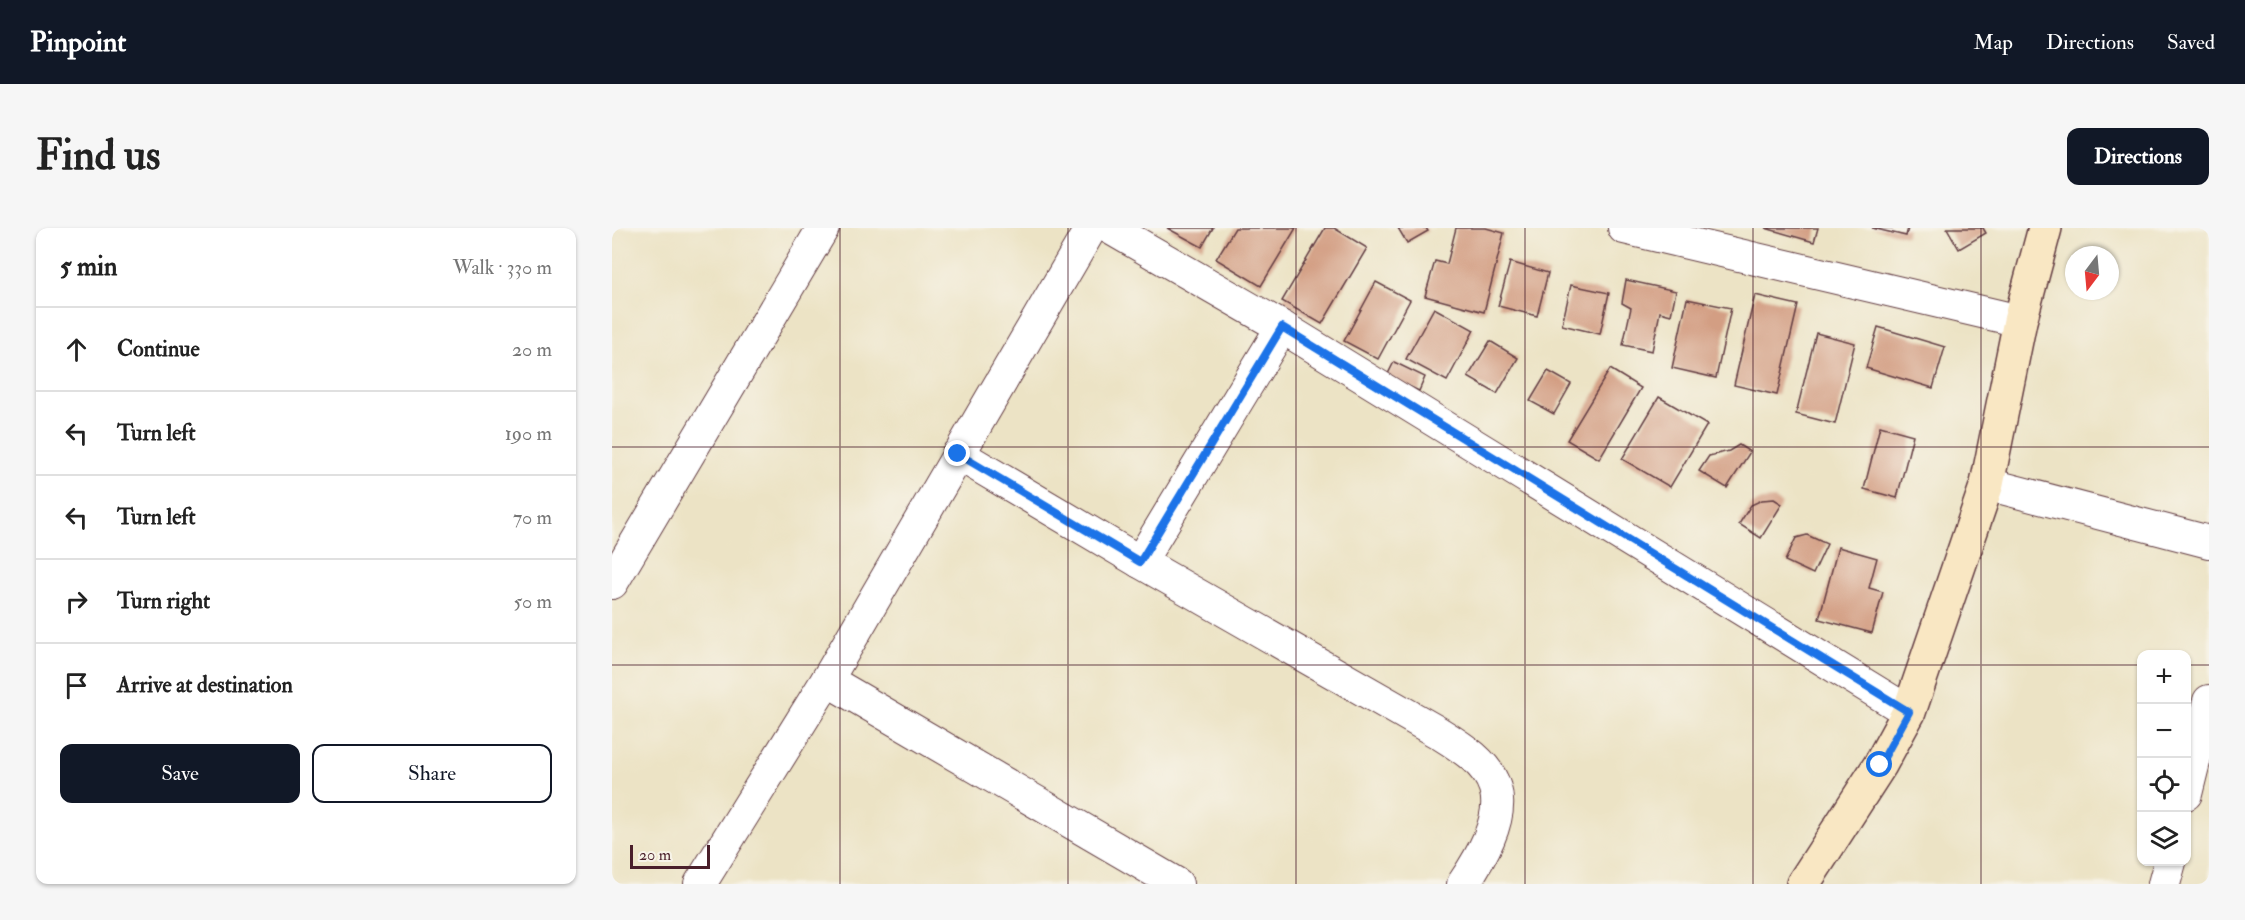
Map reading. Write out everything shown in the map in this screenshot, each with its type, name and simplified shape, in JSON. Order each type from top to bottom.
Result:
[{"type":"street","points":[[612,583],[823,228]]},
{"type":"street","points":[[700,884],[826,680],[1092,228]]},
{"type":"street","points":[[1110,228],[1282,327],[1909,712]]},
{"type":"street","points":[[1624,228],[2019,321]]},
{"type":"street","points":[[1803,884],[1880,765],[1909,712],[1987,483],[2019,321],[2045,228]]},
{"type":"street","points":[[1140,562],[1282,327]]},
{"type":"street","points":[[958,454],[1466,750],[1484,769],[1496,788],[1497,808],[1490,838],[1463,884]]},
{"type":"street","points":[[1987,483],[2209,542]]},
{"type":"street","points":[[826,680],[1177,884]]},
{"type":"street","points":[[2191,777],[2209,701]]},
{"type":"street","points":[[2164,884],[2169,866]]},
{"type":"building","points":[[1167,228],[1213,228],[1202,247]]},
{"type":"building","points":[[1235,228],[1296,228],[1261,286],[1216,259]]},
{"type":"building","points":[[1325,228],[1334,228],[1367,248],[1322,324],[1282,301]]},
{"type":"building","points":[[1398,228],[1426,228],[1428,231],[1407,243]]},
{"type":"building","points":[[1456,228],[1486,228],[1504,233],[1484,312],[1425,296],[1435,261],[1447,264]]},
{"type":"building","points":[[1765,228],[1818,228],[1814,242]]},
{"type":"building","points":[[1872,228],[1908,228],[1906,236]]},
{"type":"building","points":[[1947,228],[1983,228],[1986,233],[1959,249]]},
{"type":"building","points":[[1510,262],[1548,273],[1537,316],[1498,306]]},
{"type":"building","points":[[1626,280],[1676,291],[1671,315],[1660,312],[1652,351],[1623,345],[1631,308],[1622,303]]},
{"type":"building","points":[[1376,282],[1410,300],[1378,359],[1344,341]]},
{"type":"building","points":[[1571,285],[1609,293],[1600,334],[1562,325]]},
{"type":"building","points":[[1755,295],[1798,305],[1777,395],[1734,385]]},
{"type":"building","points":[[1687,299],[1731,308],[1716,378],[1672,368]]},
{"type":"building","points":[[1434,308],[1474,330],[1447,381],[1406,359]]},
{"type":"building","points":[[1878,327],[1945,347],[1933,388],[1866,368]]},
{"type":"building","points":[[1816,333],[1855,343],[1835,424],[1796,414]]},
{"type":"building","points":[[1490,341],[1518,358],[1497,394],[1468,377]]},
{"type":"building","points":[[1394,362],[1425,377],[1419,391],[1387,376]]},
{"type":"building","points":[[1610,369],[1641,388],[1599,459],[1567,440]]},
{"type":"building","points":[[1548,371],[1571,384],[1554,414],[1530,401]]},
{"type":"building","points":[[1659,397],[1707,425],[1670,487],[1622,459]]},
{"type":"building","points":[[1880,426],[1913,435],[1897,498],[1864,489]]},
{"type":"building","points":[[1739,445],[1750,452],[1727,488],[1699,471],[1709,456],[1729,451]]},
{"type":"building","points":[[1774,499],[1782,504],[1761,538],[1739,524],[1751,505],[1762,500]]},
{"type":"building","points":[[1807,535],[1827,544],[1813,574],[1785,561],[1796,538]]},
{"type":"building","points":[[1838,547],[1877,558],[1869,588],[1883,592],[1872,633],[1819,619]]},
{"type":"route","points":[[958,454],[1140,562],[1282,327],[1909,712],[1880,765]]}]
